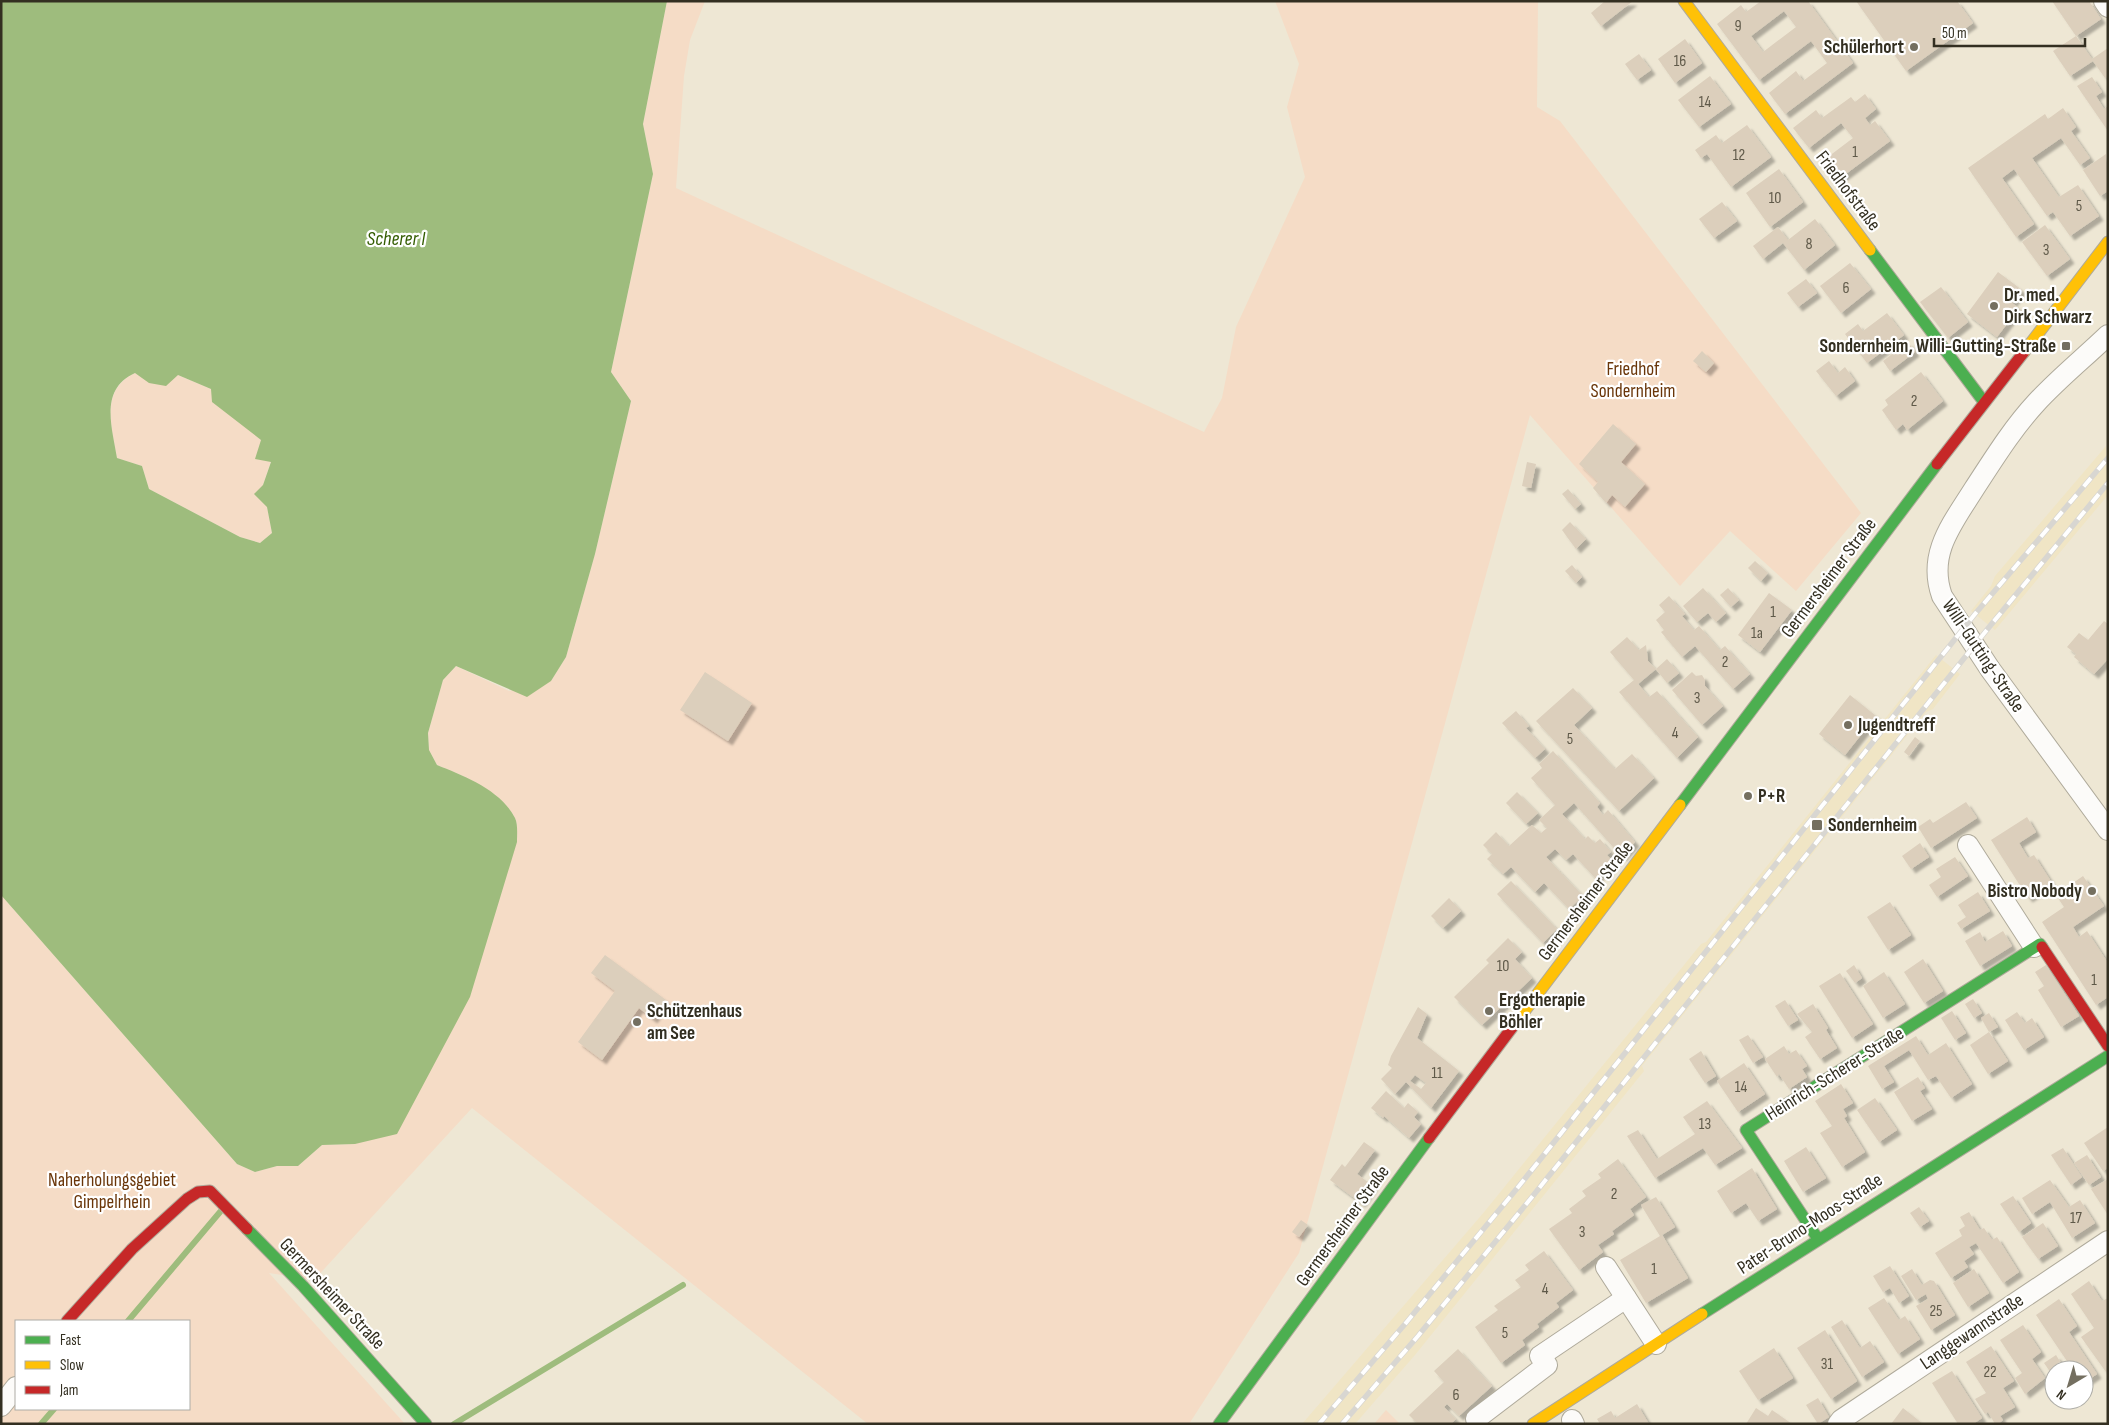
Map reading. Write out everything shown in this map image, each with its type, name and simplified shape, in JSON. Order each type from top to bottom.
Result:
[{"type":"street","name":"Friedhofstraße","points":[[1684,1],[1984,402]]},
{"type":"street","points":[[2104,1],[2108,7]]},
{"type":"street","name":"Germersheimer Straße","points":[[1219,1424],[1417,1154],[1984,402],[2108,242]]},
{"type":"street","name":"Willi-Gutting-Straße","points":[[2108,335],[2037,402],[2021,421],[1946,532],[1937,562],[1939,586],[1942,596],[1990,669],[2108,830]]},
{"type":"street","points":[[1968,845],[2034,947],[2040,944],[2108,1046]]},
{"type":"street","name":"Heinrich-Scherer-Straße","points":[[1818,1239],[1746,1130],[2034,947]]},
{"type":"street","name":"Pater-Bruno-Moos-Straße","points":[[1533,1424],[1818,1239],[2108,1056]]},
{"type":"street","name":"Germersheimer Straße","points":[[69,1320],[132,1249],[187,1199],[198,1192],[210,1190],[303,1286],[426,1424]]},
{"type":"street","name":"Langgewannstraße","points":[[1841,1422],[2108,1241]]},
{"type":"street","points":[[1606,1267],[1656,1344]]},
{"type":"street","points":[[1476,1419],[1547,1365],[1540,1356],[1626,1298]]},
{"type":"street","points":[[1,1406],[15,1387]]},
{"type":"shaded area","points":[[2106,446],[2108,495],[1995,630],[1971,611],[1991,586],[1995,576]]},
{"type":"shaded area","points":[[1936,655],[1960,674],[1933,709],[1926,712],[1642,1066],[1644,1071],[1415,1355],[1355,1424],[1302,1424],[1485,1211],[1701,944],[1706,942]]},
{"type":"green space","points":[[667,1],[705,1],[690,40],[684,76],[676,188],[1204,432],[1222,398],[1236,327],[1305,177],[1287,107],[1299,64],[1275,1],[1538,1],[1537,107],[1560,121],[1861,513],[1796,591],[1730,531],[1680,586],[1530,415],[1299,1253],[1189,1424],[868,1424],[472,1108],[314,1280],[269,1273],[405,1424],[1,1424],[1,895],[237,1164],[255,1172],[277,1166],[298,1166],[322,1145],[355,1144],[517,842],[516,820],[509,808],[481,786],[437,765],[429,750],[428,733],[443,680],[456,666],[509,691],[551,681],[566,657],[595,554],[631,401],[611,372],[653,174],[643,124]]},
{"type":"green space","points":[[135,373],[178,375],[211,389],[261,440],[271,461],[263,485],[272,533],[260,543],[240,537],[149,489],[142,466],[117,458],[111,422],[112,399],[116,389]]},
{"type":"green space","points":[[1386,1410],[1400,1424],[1374,1424]]},
{"type":"water","name":"Scherer I","points":[[1,1],[667,1],[643,124],[653,174],[611,372],[631,401],[595,554],[566,657],[551,681],[527,697],[456,666],[443,680],[428,733],[429,750],[437,765],[481,785],[501,799],[509,808],[516,820],[517,842],[470,997],[397,1134],[355,1144],[322,1145],[298,1166],[277,1166],[255,1172],[237,1164],[1,895]],"holes":[[[135,373],[149,383],[166,386],[178,375],[211,389],[212,402],[261,440],[255,459],[271,462],[263,485],[254,494],[267,507],[272,533],[260,543],[240,537],[149,489],[142,466],[117,458],[111,422],[112,399],[116,389],[124,380]]]},
{"type":"building","points":[[1605,1],[1633,1],[1601,26],[1591,13]]},
{"type":"building","points":[[1761,1],[1808,1],[1853,63],[1785,114],[1769,93],[1796,71],[1803,81],[1827,63],[1811,41],[1759,80],[1717,24],[1741,5],[1746,12]],"holes":[[[1784,11],[1796,27],[1763,52],[1751,36]]]},
{"type":"building","name":"Schülerhort","points":[[1856,1],[1957,1],[1973,23],[1906,71]]},
{"type":"building","points":[[2052,1],[2089,1],[2101,19],[2076,36]]},
{"type":"building","points":[[2076,36],[2092,59],[2108,48],[2108,76],[2105,78],[2093,61],[2070,76],[2053,51]]},
{"type":"building","points":[[1685,39],[1702,63],[1675,83],[1658,59]]},
{"type":"building","points":[[1639,54],[1651,70],[1637,80],[1625,64]]},
{"type":"building","points":[[1710,76],[1731,104],[1699,127],[1678,100]]},
{"type":"building","points":[[2092,77],[2102,92],[2096,96],[2104,109],[2108,106],[2108,131],[2077,86]]},
{"type":"building","points":[[1865,94],[1876,109],[1865,118],[1870,125],[1875,121],[1890,141],[1835,182],[1820,163],[1853,138],[1841,123],[1809,148],[1793,128],[1816,110],[1822,118],[1851,97],[1855,102]]},
{"type":"building","points":[[2063,108],[2076,127],[2071,131],[2090,158],[2080,165],[2061,138],[2032,158],[2059,197],[2078,185],[2099,216],[2070,236],[2053,212],[2047,216],[2014,169],[2002,178],[2034,224],[2016,237],[1968,168],[2045,114],[2048,119]]},
{"type":"building","points":[[1747,125],[1771,157],[1731,187],[1707,154],[1701,158],[1695,150],[1716,135],[1722,143]]},
{"type":"building","points":[[2106,154],[2108,191],[2100,196],[2083,170]]},
{"type":"building","points":[[1779,169],[1803,202],[1770,227],[1746,193]]},
{"type":"building","points":[[1722,202],[1737,221],[1714,238],[1699,219]]},
{"type":"building","points":[[1815,219],[1835,245],[1804,270],[1783,243],[1763,259],[1753,246],[1778,227],[1788,240]]},
{"type":"building","points":[[2045,225],[2070,259],[2047,276],[2022,242]]},
{"type":"building","points":[[1850,263],[1871,289],[1841,313],[1820,286]]},
{"type":"building","name":"Dr. med. Dirk Schwarz","points":[[1998,272],[2022,290],[2012,303],[2019,308],[1997,337],[1967,314]]},
{"type":"building","points":[[1806,279],[1817,293],[1798,307],[1787,293]]},
{"type":"building","points":[[1941,287],[1968,322],[1948,338],[1920,302]]},
{"type":"building","points":[[1887,313],[1904,335],[1867,363],[1845,334],[1858,324],[1863,331]]},
{"type":"building","points":[[1908,342],[1915,352],[1890,371],[1883,361]]},
{"type":"building","points":[[1702,351],[1714,363],[1706,372],[1693,361]]},
{"type":"building","points":[[1829,361],[1838,373],[1845,367],[1855,381],[1836,396],[1816,371]]},
{"type":"building","points":[[1921,372],[1943,401],[1907,430],[1903,424],[1896,430],[1882,410],[1888,405],[1885,400]]},
{"type":"building","points":[[1613,424],[1636,444],[1621,462],[1645,484],[1625,507],[1612,495],[1606,503],[1593,488],[1598,482],[1579,464]]},
{"type":"building","points":[[1527,462],[1536,464],[1531,488],[1522,486]]},
{"type":"building","points":[[1568,489],[1581,504],[1575,509],[1562,494]]},
{"type":"building","points":[[1570,522],[1586,539],[1576,549],[1562,530]]},
{"type":"building","points":[[1755,561],[1768,573],[1761,581],[1748,568]]},
{"type":"building","points":[[1572,565],[1582,577],[1576,583],[1565,571]]},
{"type":"building","points":[[1703,588],[1726,613],[1716,622],[1708,613],[1697,622],[1683,606]]},
{"type":"building","points":[[1728,588],[1739,600],[1731,607],[1720,595]]},
{"type":"building","points":[[1769,593],[1792,610],[1760,652],[1738,635]]},
{"type":"building","points":[[1669,596],[1685,614],[1682,616],[1694,630],[1699,626],[1720,650],[1725,646],[1750,674],[1733,689],[1695,646],[1682,657],[1661,632],[1664,630],[1656,620],[1665,612],[1659,605]]},
{"type":"building","points":[[2104,621],[2108,624],[2108,659],[2094,674],[2074,657],[2076,654],[2067,647],[2079,633],[2088,640]]},
{"type":"building","points":[[1627,637],[1639,650],[1646,645],[1648,661],[1656,669],[1638,684],[1649,697],[1657,691],[1698,737],[1677,758],[1619,692],[1634,680],[1610,652]]},
{"type":"building","points":[[1667,659],[1679,673],[1667,683],[1656,669]]},
{"type":"building","points":[[705,672],[752,703],[728,741],[680,710]]},
{"type":"building","points":[[1692,672],[1696,676],[1702,675],[1705,680],[1705,686],[1723,706],[1702,725],[1672,690]]},
{"type":"building","points":[[1573,688],[1592,708],[1574,725],[1615,769],[1632,754],[1654,778],[1619,811],[1536,721]]},
{"type":"building","name":"Jugendtreff","points":[[1850,695],[1876,716],[1845,755],[1819,734]]},
{"type":"building","points":[[1516,711],[1529,726],[1526,728],[1545,749],[1535,758],[1502,723]]},
{"type":"building","points":[[1915,737],[1920,741],[1909,756],[1904,752]]},
{"type":"building","points":[[1553,751],[1600,803],[1597,807],[1603,815],[1608,810],[1635,842],[1622,857],[1574,803],[1562,814],[1585,839],[1588,836],[1595,843],[1600,839],[1611,852],[1607,855],[1613,862],[1596,879],[1573,854],[1566,860],[1555,849],[1546,857],[1583,896],[1569,909],[1544,883],[1535,892],[1511,867],[1503,874],[1487,859],[1492,854],[1483,845],[1496,832],[1509,846],[1532,825],[1541,833],[1547,828],[1539,820],[1555,805],[1531,778],[1542,768],[1539,764]]},
{"type":"building","points":[[1517,792],[1538,813],[1526,824],[1506,803]]},
{"type":"building","points":[[1966,802],[1977,818],[1931,848],[1918,827],[1930,819],[1933,823]]},
{"type":"building","points":[[2027,817],[2036,832],[2019,843],[2028,858],[2034,855],[2052,883],[2028,898],[1991,840]]},
{"type":"building","points":[[1920,843],[1929,857],[1911,869],[1902,856]]},
{"type":"building","points":[[1955,857],[1968,876],[1937,897],[1929,885],[1941,877],[1936,869]]},
{"type":"building","points":[[2083,876],[2104,906],[2073,927],[2079,937],[2087,931],[2108,963],[2108,997],[2096,1005],[2042,922],[2064,907],[2056,895]]},
{"type":"building","points":[[1511,881],[1557,929],[1543,943],[1497,894]]},
{"type":"building","points":[[1978,892],[1990,911],[1961,929],[1957,923],[1966,917],[1958,905]]},
{"type":"building","points":[[1449,898],[1461,911],[1443,928],[1431,916]]},
{"type":"building","points":[[1890,902],[1911,935],[1888,950],[1867,917]]},
{"type":"building","points":[[2003,931],[2012,946],[1980,966],[1965,941],[1980,932],[1985,942]]},
{"type":"building","points":[[1508,938],[1522,952],[1515,959],[1532,978],[1482,1025],[1454,997],[1489,963],[1486,960]]},
{"type":"building","points":[[605,955],[666,1000],[653,1019],[639,1008],[602,1060],[578,1042],[615,991],[591,973]]},
{"type":"building","points":[[1923,959],[1943,991],[1924,1003],[1904,972]]},
{"type":"building","points":[[1854,965],[1862,978],[1855,983],[1846,971]]},
{"type":"building","points":[[2046,965],[2079,1016],[2061,1027],[2038,990],[2044,986],[2035,972]]},
{"type":"building","points":[[1884,972],[1905,1004],[1883,1018],[1863,986]]},
{"type":"building","points":[[1840,973],[1873,1024],[1852,1038],[1819,986]]},
{"type":"building","points":[[1973,999],[1982,1013],[1974,1018],[1965,1004]]},
{"type":"building","points":[[1785,1000],[1798,1020],[1788,1026],[1775,1006]]},
{"type":"building","points":[[1813,1004],[1828,1028],[1826,1030],[1837,1048],[1820,1059],[1805,1037],[1812,1032],[1797,1014]]},
{"type":"building","points":[[1418,1007],[1427,1014],[1417,1038],[1459,1071],[1431,1108],[1406,1082],[1395,1094],[1381,1079],[1392,1068],[1388,1065]],"holes":[[[1415,1075],[1426,1083],[1421,1089],[1410,1081]]]},
{"type":"building","points":[[1952,1011],[1966,1033],[1955,1040],[1941,1018]]},
{"type":"building","points":[[2017,1012],[2025,1023],[2032,1018],[2044,1037],[2024,1050],[2005,1020]]},
{"type":"building","points":[[1989,1013],[1998,1027],[1989,1032],[1981,1018]]},
{"type":"building","points":[[1989,1032],[2008,1061],[1988,1074],[1970,1045]]},
{"type":"building","points":[[1748,1035],[1763,1057],[1753,1063],[1739,1040]]},
{"type":"building","points":[[1916,1036],[1928,1055],[1946,1043],[1972,1084],[1951,1098],[1936,1076],[1928,1080],[1909,1050],[1884,1066],[1894,1082],[1882,1089],[1868,1066]]},
{"type":"building","points":[[1784,1046],[1789,1054],[1796,1050],[1807,1066],[1802,1069],[1807,1077],[1789,1089],[1779,1074],[1777,1077],[1765,1059]]},
{"type":"building","points":[[1701,1051],[1716,1076],[1705,1083],[1689,1059]]},
{"type":"building","points":[[1744,1063],[1765,1094],[1738,1112],[1717,1081]]},
{"type":"building","points":[[1918,1077],[1925,1088],[1920,1091],[1932,1109],[1912,1121],[1894,1092]]},
{"type":"building","points":[[1841,1084],[1853,1103],[1843,1109],[1847,1116],[1844,1118],[1865,1152],[1842,1167],[1820,1133],[1832,1126],[1815,1101]]},
{"type":"building","points":[[1386,1091],[1404,1108],[1408,1103],[1418,1112],[1414,1117],[1421,1124],[1409,1138],[1384,1116],[1383,1118],[1371,1108]]},
{"type":"building","points":[[1875,1098],[1897,1130],[1879,1142],[1857,1110]]},
{"type":"building","points":[[1707,1101],[1742,1148],[1715,1165],[1703,1148],[1655,1178],[1627,1136],[1638,1130],[1657,1159],[1695,1134],[1683,1117]]},
{"type":"building","points":[[2108,1127],[2108,1168],[2103,1171],[2084,1143]]},
{"type":"building","points":[[1364,1142],[1375,1150],[1357,1174],[1373,1186],[1361,1203],[1330,1180],[1342,1164],[1345,1167]]},
{"type":"building","points":[[1806,1147],[1826,1178],[1803,1192],[1784,1161]]},
{"type":"building","points":[[2063,1148],[2082,1177],[2071,1185],[2051,1155]]},
{"type":"building","points":[[2087,1155],[2101,1177],[2089,1185],[2074,1163]]},
{"type":"building","points":[[1618,1159],[1646,1197],[1630,1209],[1634,1215],[1612,1231],[1614,1234],[1598,1245],[1603,1252],[1579,1270],[1549,1229],[1572,1213],[1569,1209],[1586,1196],[1582,1191],[1601,1178],[1598,1174]]},
{"type":"building","points":[[1752,1168],[1777,1209],[1758,1221],[1746,1203],[1731,1213],[1717,1191]]},
{"type":"building","points":[[2108,1179],[2108,1215],[2091,1189]]},
{"type":"building","points":[[2050,1180],[2069,1207],[2080,1200],[2095,1223],[2072,1238],[2050,1202],[2032,1214],[2022,1198]]},
{"type":"building","points":[[2013,1196],[2031,1223],[2019,1232],[2000,1204]]},
{"type":"building","points":[[1656,1197],[1675,1227],[1662,1235],[1688,1278],[1646,1303],[1620,1260],[1660,1236],[1641,1205]]},
{"type":"building","points":[[1919,1207],[1929,1221],[1920,1227],[1910,1213]]},
{"type":"building","points":[[1969,1212],[1980,1230],[1984,1228],[1992,1240],[1997,1237],[2019,1272],[2003,1283],[1976,1243],[1969,1247],[1974,1254],[1964,1261],[1968,1267],[1951,1278],[1935,1253],[1962,1236],[1959,1230],[1965,1226],[1960,1217]]},
{"type":"building","points":[[1301,1220],[1308,1225],[1299,1237],[1292,1232]]},
{"type":"building","points":[[2043,1223],[2058,1246],[2038,1259],[2022,1237]]},
{"type":"building","points":[[1544,1251],[1573,1290],[1556,1303],[1559,1307],[1537,1324],[1539,1327],[1522,1340],[1525,1345],[1501,1363],[1475,1327],[1498,1310],[1494,1306],[1521,1287],[1515,1280],[1529,1270],[1525,1265]]},
{"type":"building","points":[[1890,1266],[1909,1296],[1899,1303],[1890,1288],[1883,1292],[1873,1276]]},
{"type":"building","points":[[1912,1269],[1922,1285],[1930,1280],[1934,1281],[1955,1315],[1931,1330],[1916,1306],[1928,1299],[1926,1294],[1916,1300],[1901,1276]]},
{"type":"building","points":[[1974,1269],[1989,1293],[1968,1307],[1953,1283]]},
{"type":"building","points":[[2089,1281],[2102,1301],[2108,1298],[2108,1371],[2106,1372],[2081,1337],[2094,1328],[2071,1294]]},
{"type":"building","points":[[1884,1298],[1899,1320],[1905,1316],[1920,1339],[1898,1354],[1868,1308]]},
{"type":"building","points":[[2059,1299],[2077,1326],[2069,1332],[2088,1360],[2066,1360],[2036,1315]]},
{"type":"building","points":[[1842,1320],[1860,1348],[1870,1341],[1884,1362],[1862,1377],[1831,1327]]},
{"type":"building","points":[[2023,1325],[2041,1352],[2032,1359],[2044,1379],[2025,1394],[2015,1378],[2022,1373],[2000,1340]]},
{"type":"building","points":[[1825,1330],[1857,1381],[1831,1399],[1797,1348]]},
{"type":"building","points":[[1991,1346],[2014,1381],[2003,1388],[2015,1407],[2000,1416],[2003,1420],[1998,1424],[1995,1424],[1988,1412],[1985,1414],[1975,1399],[1986,1393],[1966,1362]]},
{"type":"building","points":[[1774,1348],[1793,1378],[1758,1400],[1739,1371]]},
{"type":"building","points":[[1458,1349],[1492,1386],[1459,1416],[1447,1404],[1444,1407],[1456,1419],[1451,1424],[1418,1424],[1409,1415],[1444,1382],[1434,1371]]},
{"type":"building","points":[[2056,1355],[2059,1360],[2048,1360]]},
{"type":"building","points":[[1952,1371],[1982,1418],[1973,1424],[1958,1424],[1932,1383]]},
{"type":"building","points":[[1818,1398],[1829,1417],[1818,1424],[1806,1405]]},
{"type":"building","points":[[1637,1404],[1649,1424],[1600,1424],[1597,1419],[1611,1411],[1615,1418]]},
{"type":"building","points":[[1756,1408],[1768,1416],[1772,1410],[1792,1424],[1746,1424]]},
{"type":"building","points":[[1903,1408],[1923,1424],[1891,1424]]},
{"type":"waterway","points":[[129,1320],[220,1212]]},
{"type":"waterway","points":[[454,1424],[683,1285]]},
{"type":"waterway","points":[[41,1424],[53,1410]]},
{"type":"railway","points":[[1319,1424],[1405,1324],[1519,1186],[1975,614],[2108,458]]},
{"type":"railway","points":[[1342,1424],[1418,1336],[1532,1197],[1990,626],[2108,483]]},
{"type":"traffic: fast","points":[[1870,250],[1984,402]]},
{"type":"traffic: fast","points":[[1680,805],[1937,464]]},
{"type":"traffic: fast","points":[[1818,1239],[1746,1130],[2040,944],[2042,947]]},
{"type":"traffic: fast","points":[[1702,1314],[2108,1056]]},
{"type":"traffic: fast","points":[[1219,1424],[1429,1138]]},
{"type":"traffic: fast","points":[[247,1229],[303,1286],[426,1424]]},
{"type":"traffic: slow","points":[[1684,1],[1870,250]]},
{"type":"traffic: slow","points":[[2024,352],[2108,242]]},
{"type":"traffic: slow","points":[[1517,1021],[1680,805]]},
{"type":"traffic: slow","points":[[1533,1424],[1702,1314]]},
{"type":"traffic: jam","points":[[1937,464],[2024,352]]},
{"type":"traffic: jam","points":[[2042,947],[2108,1046]]},
{"type":"traffic: jam","points":[[1429,1138],[1517,1021]]},
{"type":"traffic: jam","points":[[68,1320],[132,1249],[187,1199],[198,1192],[210,1191],[247,1229]]},
{"type":"place","name":"Schülerhort","points":[[1914,47]]},
{"type":"place","name":"Dr. med. Dirk Schwarz","points":[[1994,306]]},
{"type":"place","name":"Sondernheim, Willi-Gutting-Straße","points":[[2066,346]]},
{"type":"place","name":"Jugendtreff","points":[[1848,725]]},
{"type":"place","name":"P+R","points":[[1748,796]]},
{"type":"place","name":"Sondernheim","points":[[1817,825]]},
{"type":"place","name":"Bistro Nobody","points":[[2092,891]]},
{"type":"place","name":"Ergotherapie Böhler","points":[[1489,1011]]},
{"type":"place","name":"Schützenhaus am See","points":[[637,1022]]},
{"type":"park label","name":"Friedhof Sondernheim","points":[[1633,380]]},
{"type":"park label","name":"Naherholungsgebiet Gimpelrhein","points":[[112,1191]]}]
